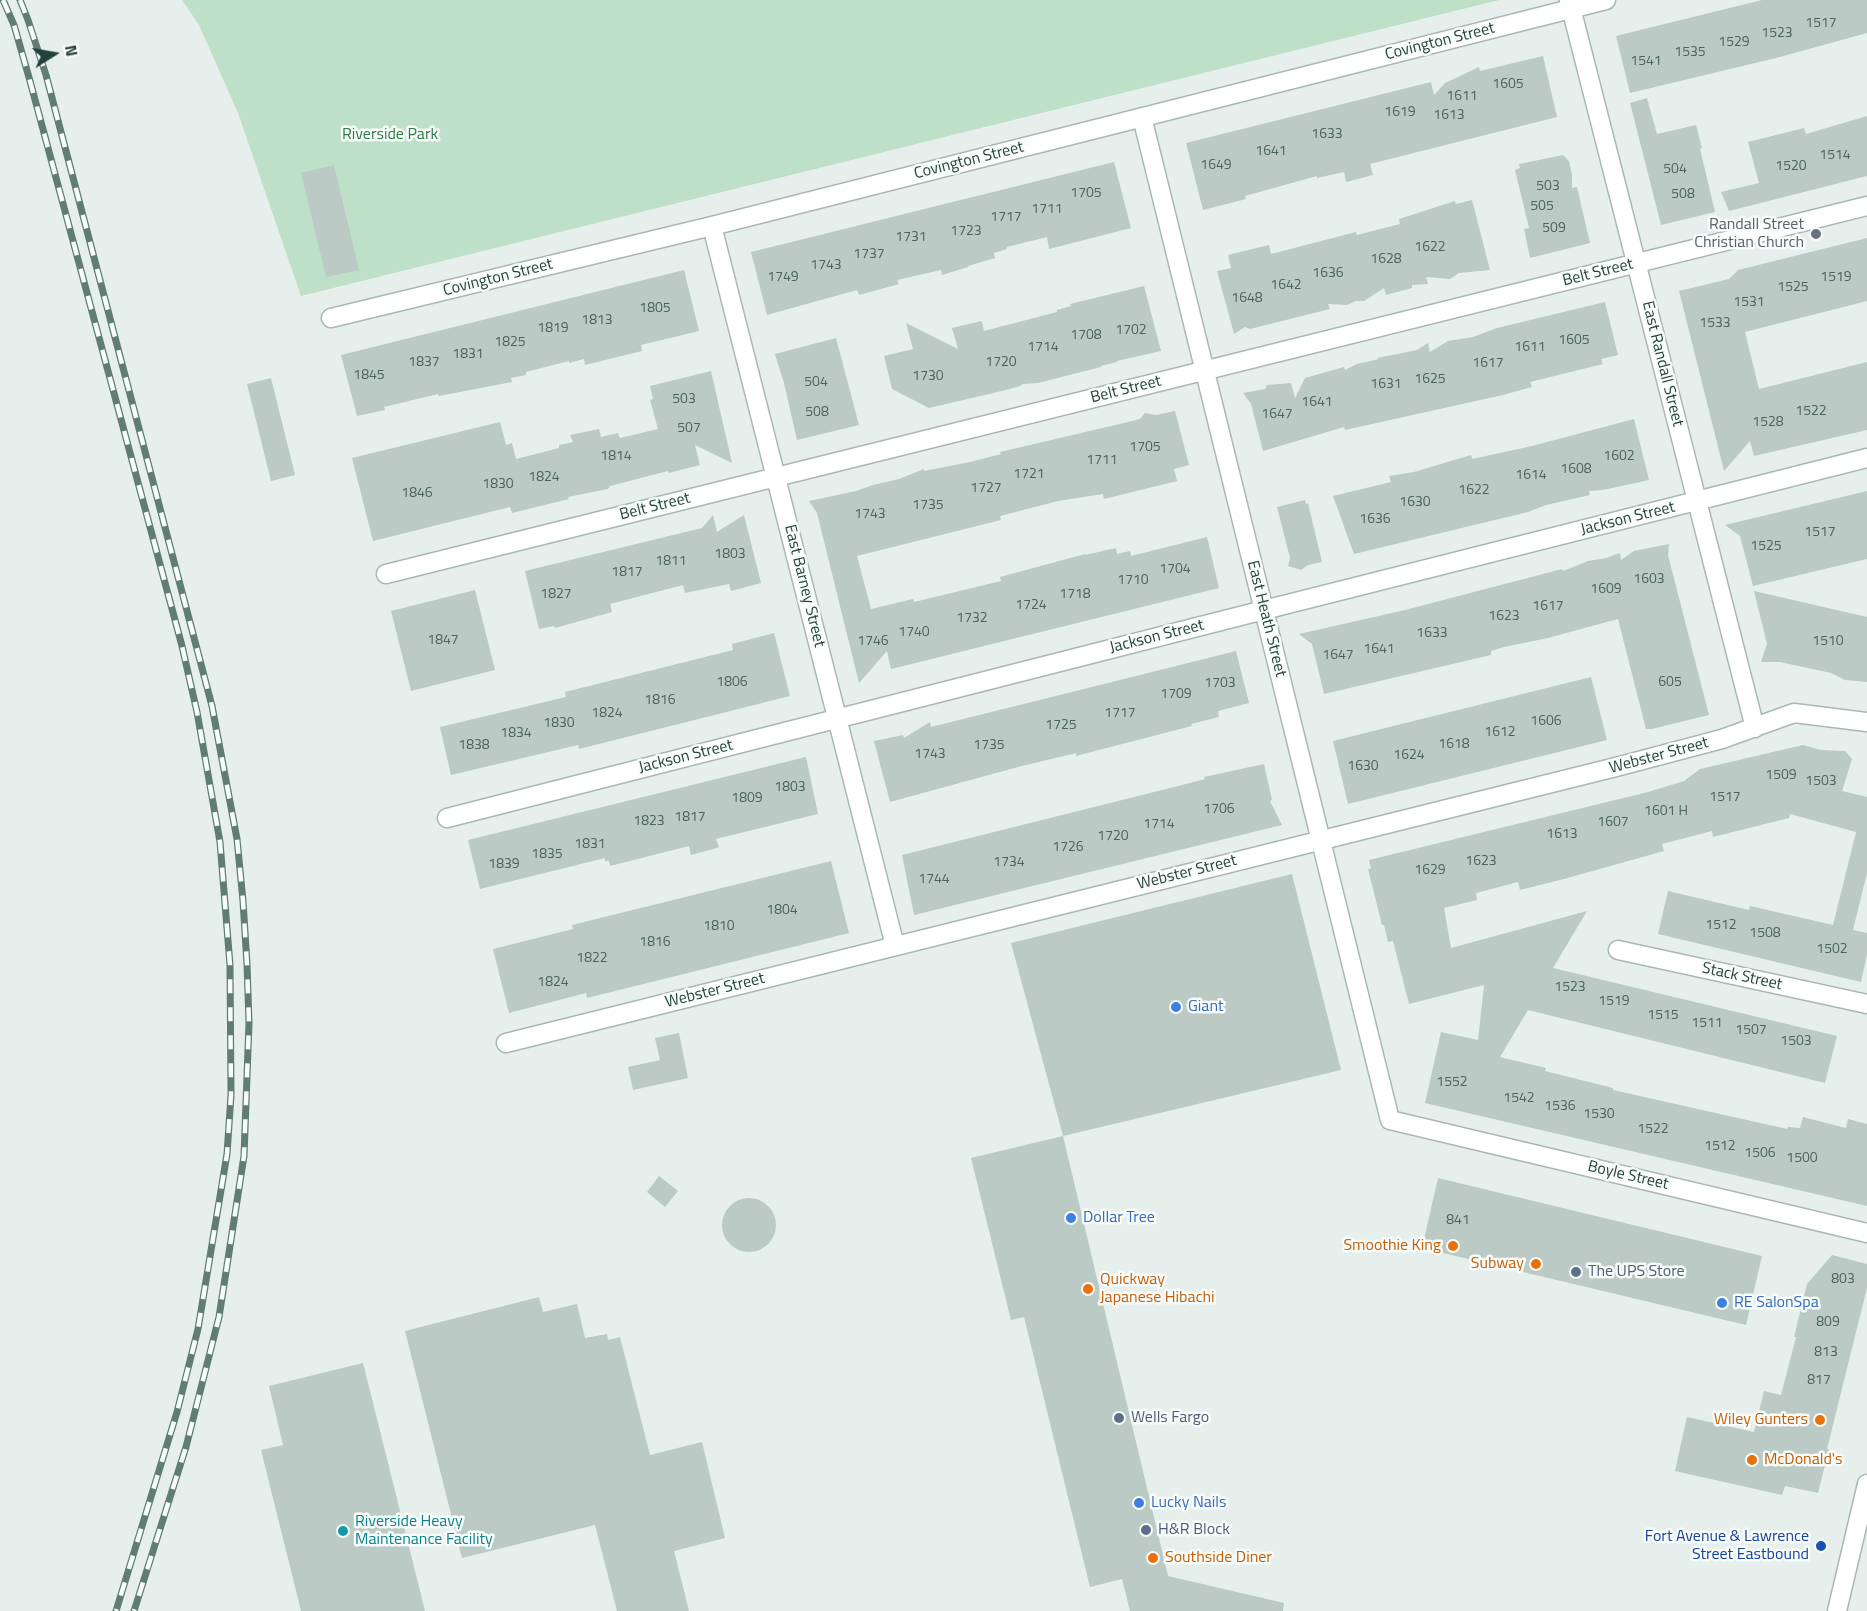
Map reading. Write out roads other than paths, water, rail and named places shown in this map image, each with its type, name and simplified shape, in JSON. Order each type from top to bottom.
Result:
[{"type":"street","name":"Covington Street","points":[[331,318],[712,226],[1142,117],[1570,4],[1606,0]]},
{"type":"street","name":"East Randall Street","points":[[1570,4],[1755,728]]},
{"type":"street","name":"East Heath Street","points":[[1142,117],[1390,1120]]},
{"type":"street","name":"Belt Street","points":[[386,574],[1867,206]]},
{"type":"street","name":"East Barney Street","points":[[712,226],[895,946]]},
{"type":"street","name":"Jackson Street","points":[[447,818],[1264,609],[1867,458]]},
{"type":"street","name":"Webster Street","points":[[506,1043],[1616,767],[1722,739],[1794,713],[1867,722]]},
{"type":"street","name":"Stack Street","points":[[1618,950],[1867,1004]]},
{"type":"street","name":"Boyle Street","points":[[1390,1120],[1867,1233]]},
{"type":"street","points":[[1837,1611],[1867,1484]]},
{"type":"railway","points":[[3,0],[14,25],[30,81],[182,646],[197,712],[220,842],[230,965],[231,1095],[227,1154],[198,1329],[177,1412],[116,1611]]},
{"type":"railway","points":[[20,0],[46,75],[212,706],[237,839],[243,901],[249,1023],[244,1156],[219,1317],[186,1447],[134,1611]]},
{"type":"place","name":"Randall Street Christian Church","points":[[1816,234]]},
{"type":"place","name":"Giant","points":[[1176,1007]]},
{"type":"place","name":"Dollar Tree","points":[[1071,1218]]},
{"type":"place","name":"Smoothie King","points":[[1453,1246]]},
{"type":"place","name":"Subway","points":[[1536,1264]]},
{"type":"place","name":"The UPS Store","points":[[1576,1272]]},
{"type":"place","name":"Quickway Japanese Hibachi","points":[[1088,1289]]},
{"type":"place","name":"RE SalonSpa","points":[[1722,1303]]},
{"type":"place","name":"Wells Fargo","points":[[1119,1418]]},
{"type":"place","name":"Wiley Gunters","points":[[1820,1420]]},
{"type":"place","name":"McDonald's","points":[[1752,1460]]},
{"type":"place","name":"Lucky Nails","points":[[1139,1503]]},
{"type":"place","name":"H&R Block","points":[[1146,1530]]},
{"type":"place","name":"Riverside Heavy Maintenance Facility","points":[[343,1531]]},
{"type":"place","name":"Fort Avenue & Lawrence Street Eastbound","points":[[1821,1546]]},
{"type":"place","name":"Southside Diner","points":[[1153,1558]]},
{"type":"park label","name":"Riverside Park","points":[[390,135]]}]
